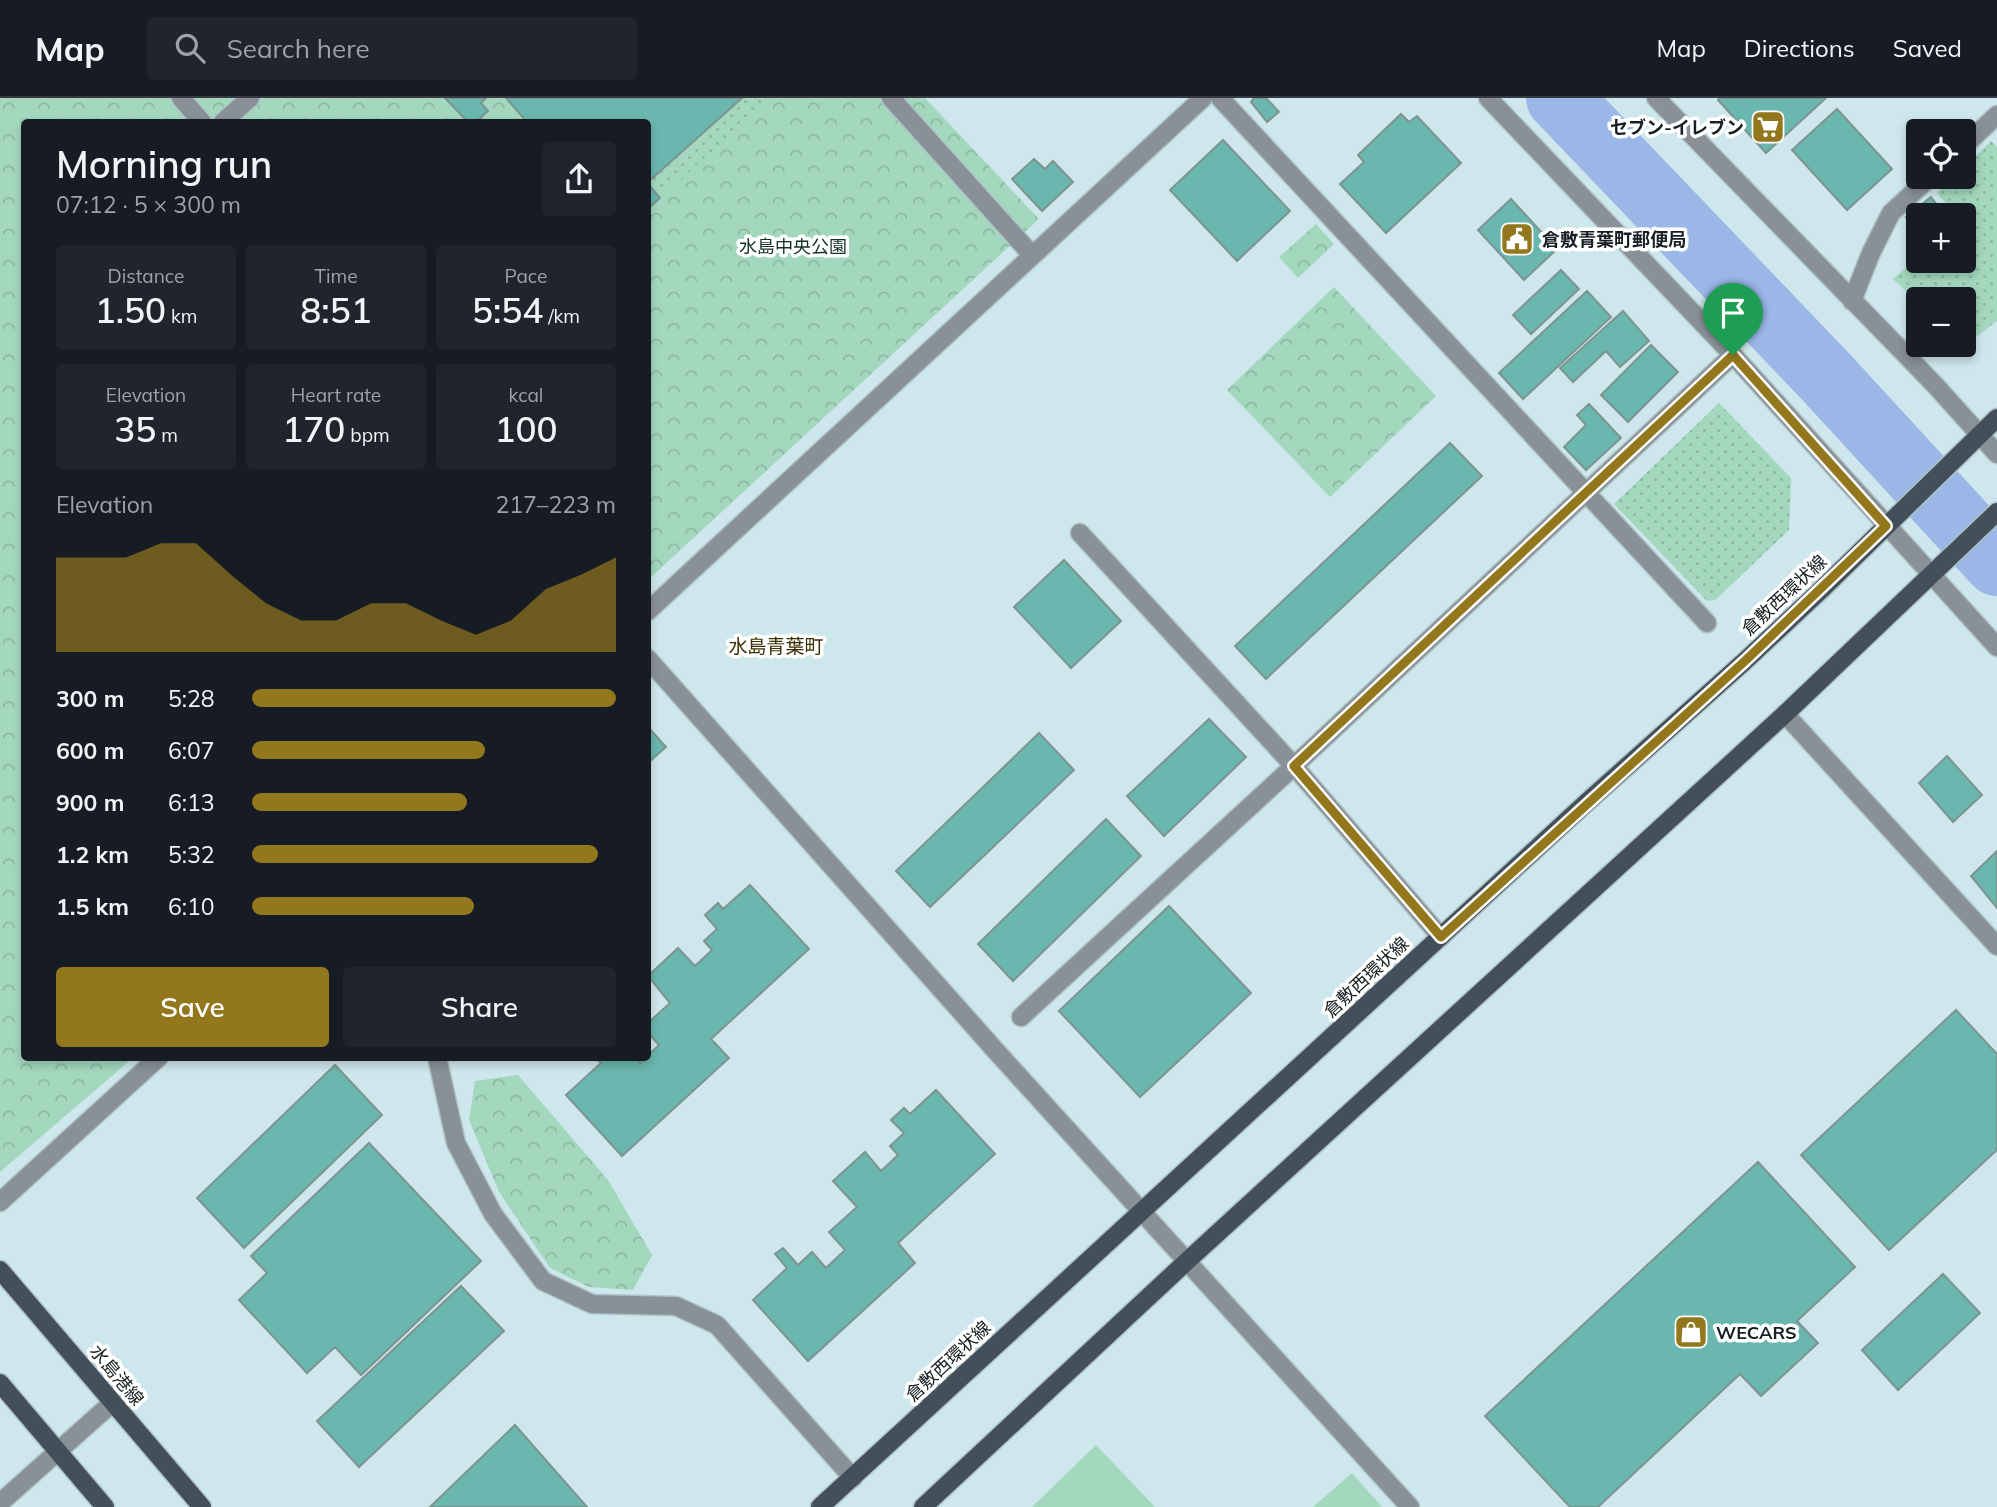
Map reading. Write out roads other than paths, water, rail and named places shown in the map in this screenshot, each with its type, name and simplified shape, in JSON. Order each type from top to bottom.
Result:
[{"type":"main road","name":"倉敷西環状線","points":[[820,1507],[1746,660],[1997,418]]},
{"type":"main road","points":[[923,1507],[1785,713],[1997,512]]},
{"type":"main road","name":"水島港線","points":[[0,1270],[202,1507]]},
{"type":"main road","points":[[0,1383],[105,1507]]},
{"type":"street","points":[[181,98],[199,119]]},
{"type":"street","points":[[226,119],[250,98]]},
{"type":"street","points":[[891,98],[1032,256]]},
{"type":"street","points":[[651,608],[1203,98]]},
{"type":"street","points":[[1220,98],[1707,623]]},
{"type":"street","points":[[1488,98],[1733,355],[1997,647]]},
{"type":"street","points":[[1656,98],[1935,385],[1997,454]]},
{"type":"street","points":[[1976,135],[1997,115]]},
{"type":"street","points":[[1852,301],[1891,213],[1917,189]]},
{"type":"street","points":[[1021,1017],[1733,355]]},
{"type":"street","points":[[1080,533],[1294,766],[1441,937]]},
{"type":"street","points":[[651,662],[1141,1212],[1410,1507]]},
{"type":"street","points":[[1785,713],[1997,946]]},
{"type":"street","points":[[0,1202],[155,1061]]},
{"type":"street","points":[[438,1061],[456,1143],[494,1214],[543,1281],[592,1304],[676,1306],[717,1325],[853,1478]]},
{"type":"street","points":[[0,1503],[113,1403]]},
{"type":"waterway","points":[[1559,98],[1827,378],[1997,563]]},
{"type":"waterway","points":[[1590,98],[1997,525]]},
{"type":"place","name":"セブン-イレブン","points":[[1768,127]]},
{"type":"place","name":"倉敷青葉町郵便局","points":[[1517,239]]},
{"type":"place","name":"WECARS","points":[[1691,1332]]},
{"type":"district","name":"水島青葉町","points":[[776,646]]},
{"type":"park label","name":"水島中央公園","points":[[793,246]]}]
